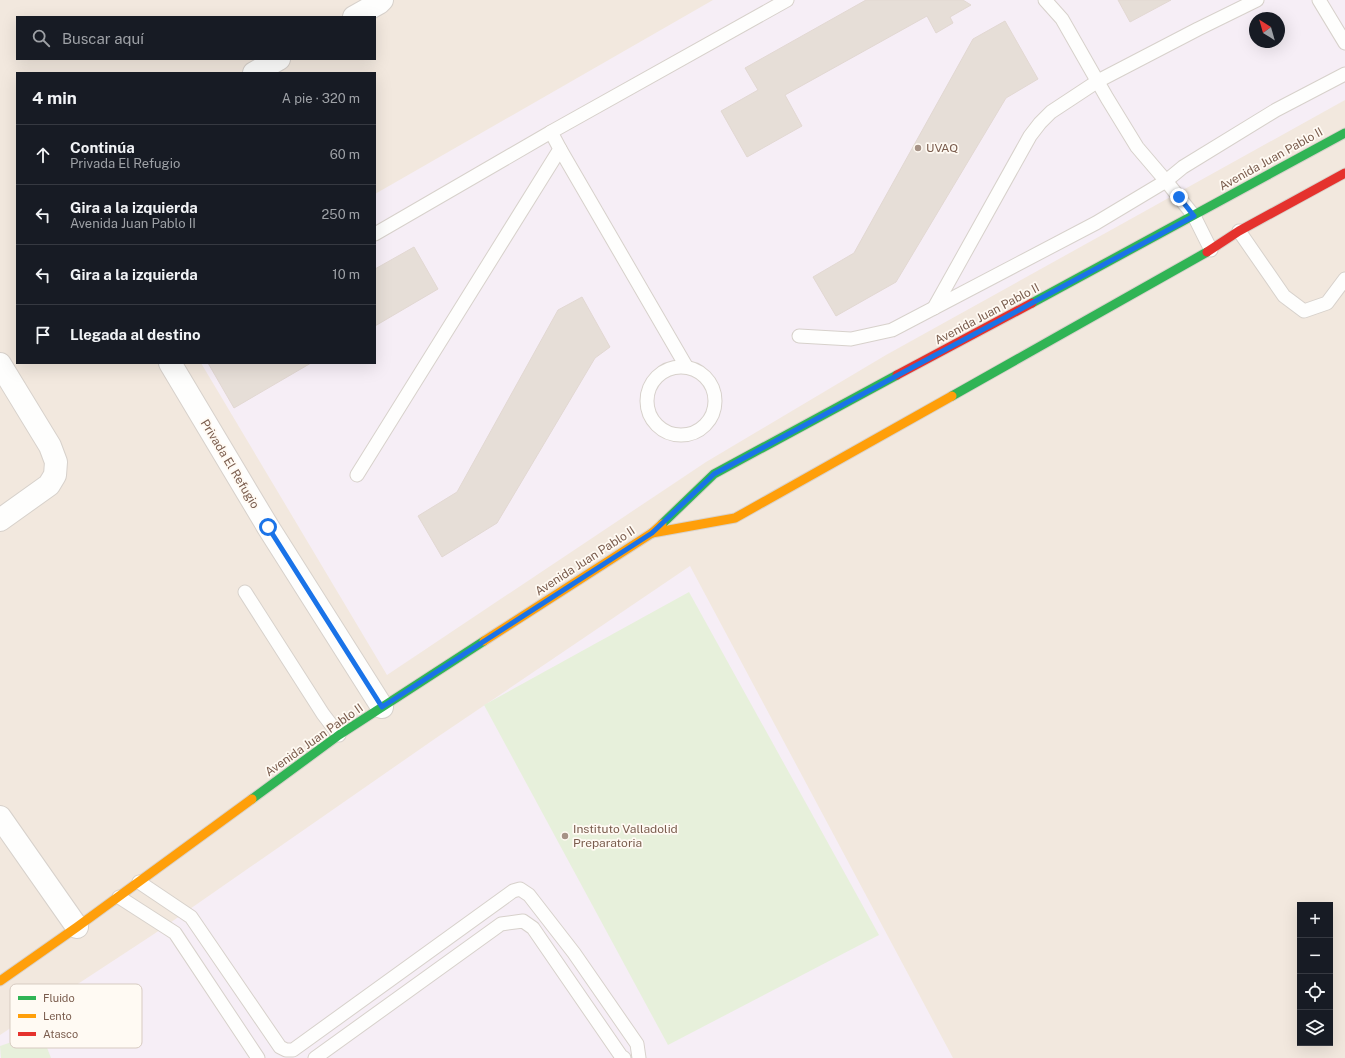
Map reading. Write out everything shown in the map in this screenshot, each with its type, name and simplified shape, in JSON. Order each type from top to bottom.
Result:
[{"type":"main road","name":"Avenida Juan Pablo II","points":[[0,981],[119,897],[339,735],[652,533],[714,474],[1194,216],[1314,148],[1345,133]]},
{"type":"main road","name":"Avenida Juan Pablo II","points":[[652,533],[734,518],[1211,250],[1239,231],[1345,173]]},
{"type":"street","points":[[356,16],[382,0]]},
{"type":"street","points":[[256,72],[277,60]]},
{"type":"street","points":[[0,364],[50,446],[56,462],[55,475],[49,485],[0,520]]},
{"type":"street","name":"Privada El Refugio","points":[[171,364],[268,527],[382,707]]},
{"type":"street","points":[[0,816],[77,927]]},
{"type":"lane","points":[[376,233],[551,132],[788,0]]},
{"type":"lane","points":[[1045,0],[1062,19],[1136,147],[1194,216],[1211,250]]},
{"type":"lane","points":[[934,308],[1030,136],[1051,112],[1098,81],[1257,0]]},
{"type":"lane","points":[[1319,0],[1345,43]]},
{"type":"lane","points":[[798,336],[851,339],[892,330],[1096,223],[1166,181],[1183,167],[1276,110],[1345,74]]},
{"type":"lane","points":[[551,132],[686,366],[697,370],[706,377],[712,386],[715,397],[715,408],[710,419],[702,428],[681,436],[670,434],[651,420],[647,410],[646,398],[649,387],[655,378],[664,370],[686,366]]},
{"type":"lane","points":[[357,474],[560,149]]},
{"type":"lane","points":[[1239,231],[1284,296],[1304,311],[1327,303],[1345,279]]},
{"type":"lane","points":[[245,592],[323,714],[339,735]]},
{"type":"lane","points":[[139,882],[191,917],[284,1054],[292,1050],[513,891],[520,889],[529,895],[579,960],[637,1044],[639,1058]]},
{"type":"lane","points":[[119,897],[175,933],[258,1058]]},
{"type":"lane","points":[[315,1058],[501,924],[523,921],[533,928],[621,1056],[624,1058]]},
{"type":"shaded area","points":[[0,0],[1345,0],[1345,1058],[0,1058]]},
{"type":"shaded area","points":[[713,0],[1345,0],[1345,100],[886,355],[706,462],[387,675],[202,364],[376,364],[376,193]]},
{"type":"shaded area","name":"Instituto Valladolid Preparatoria","points":[[690,566],[953,1058],[0,1058],[0,1035],[10,1028],[10,1048],[142,1048],[142,984],[78,984],[154,934],[436,738]]},
{"type":"green space","points":[[689,592],[879,935],[668,1045],[484,705]]},
{"type":"green space","points":[[10,1043],[10,1048],[47,1048],[51,1058],[1,1058],[0,1046]]},
{"type":"building","points":[[866,0],[963,0],[971,5],[950,17],[953,23],[936,33],[927,16],[785,95],[802,126],[747,157],[721,111],[758,90],[745,68]]},
{"type":"building","points":[[1118,0],[1171,0],[1130,22]]},
{"type":"building","points":[[1005,21],[1038,79],[1006,98],[896,282],[836,316],[813,277],[854,253],[973,39]]},
{"type":"building","points":[[414,247],[438,289],[376,325],[376,268]]},
{"type":"building","points":[[582,297],[610,347],[595,358],[497,523],[442,557],[418,516],[457,492],[558,310]]},
{"type":"building","points":[[209,364],[309,364],[234,408]]},
{"type":"traffic: fast","points":[[1032,303],[1345,133]]},
{"type":"traffic: fast","points":[[952,396],[1207,252]]},
{"type":"traffic: fast","points":[[662,524],[714,474],[897,375]]},
{"type":"traffic: fast","points":[[252,799],[339,735],[484,641]]},
{"type":"traffic: slow","points":[[652,533],[735,518],[952,396]]},
{"type":"traffic: slow","points":[[484,641],[652,533],[662,524]]},
{"type":"traffic: slow","points":[[0,981],[77,927],[252,799]]},
{"type":"traffic: jam","points":[[1207,252],[1239,231],[1345,173]]},
{"type":"traffic: jam","points":[[897,375],[1032,303]]},
{"type":"place","name":"UVAQ","points":[[918,148]]},
{"type":"place","name":"Instituto Valladolid Preparatoria","points":[[565,836]]},
{"type":"route","points":[[268,527],[382,707],[652,533],[714,474],[1194,216],[1179,197]]}]
